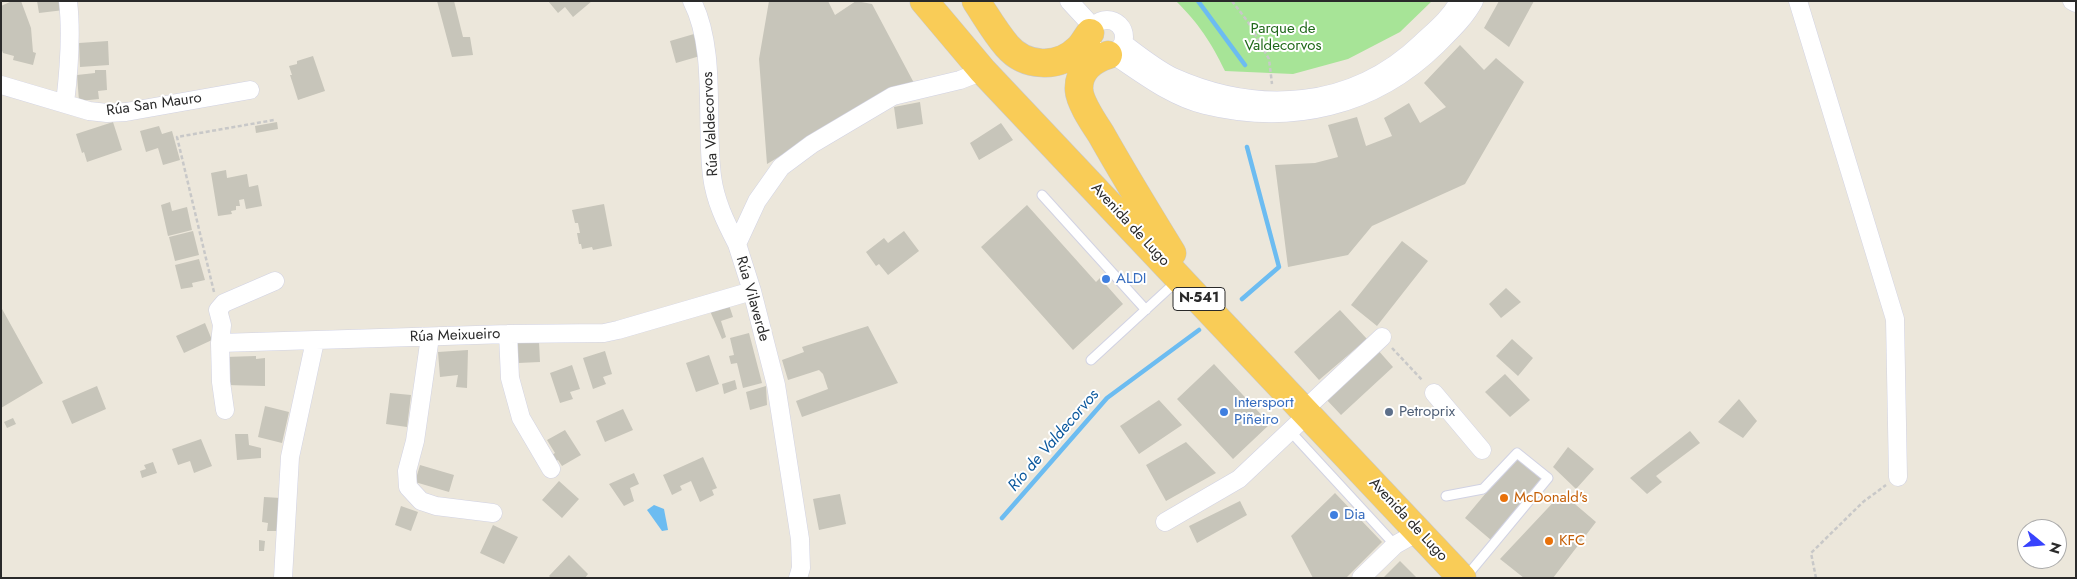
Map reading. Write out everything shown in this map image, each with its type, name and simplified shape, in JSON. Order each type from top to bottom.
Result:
[{"type":"highway","points":[[976,1],[1007,46],[1017,54],[1036,63],[1062,60],[1079,49],[1095,27]]},
{"type":"highway","name":"Avenida de Lugo","points":[[925,9],[1205,305],[1301,419],[1463,578]]},
{"type":"highway","points":[[1114,50],[1098,58],[1080,75],[1079,91],[1088,112],[1132,189],[1205,305]]},
{"type":"street","points":[[65,103],[69,73],[70,16],[68,1]]},
{"type":"street","name":"Rúa Valdecorvos","points":[[692,1],[708,51],[709,141],[712,178],[722,214],[737,244]]},
{"type":"street","points":[[1069,1],[1095,27]]},
{"type":"street","points":[[1085,1],[1095,27],[1090,40],[1093,48],[1098,52],[1114,50],[1144,59],[1172,76],[1204,89],[1258,100],[1274,101],[1296,101],[1328,95],[1372,78],[1409,54],[1453,12],[1459,1]]},
{"type":"street","points":[[1114,50],[1167,90],[1204,105],[1261,113],[1301,112],[1334,106],[1380,88],[1418,64],[1460,23],[1474,1]]},
{"type":"street","points":[[1798,1],[1895,319],[1898,477]]},
{"type":"street","points":[[2072,1],[2076,3]]},
{"type":"street","points":[[1095,27],[1111,20],[1120,27],[1123,32],[1114,50]]},
{"type":"street","name":"Rúa Vilaverde","points":[[798,578],[801,568],[800,539],[776,384],[752,291],[737,244],[757,201],[782,167],[812,144],[894,96],[960,80],[983,71]]},
{"type":"street","name":"Rúa San Mauro","points":[[1,85],[89,111],[107,113],[126,112],[250,90]]},
{"type":"street","points":[[225,410],[221,382],[220,343],[222,325],[218,310],[224,304],[275,281]]},
{"type":"street","name":"Rúa Meixueiro","points":[[220,343],[604,333],[752,291]]},
{"type":"street","points":[[508,334],[510,378],[521,418],[551,469]]},
{"type":"street","points":[[430,337],[415,441],[407,471],[408,487],[421,501],[436,506],[493,513]]},
{"type":"street","points":[[1165,522],[1239,479],[1382,337]]},
{"type":"street","points":[[283,578],[290,457],[316,341]]},
{"type":"street","points":[[1434,393],[1482,450]]},
{"type":"street","points":[[1361,578],[1395,545],[1418,532]]},
{"type":"lane","points":[[1042,195],[1146,310]]},
{"type":"lane","points":[[1091,360],[1180,279]]},
{"type":"lane","name":"Avenida de Lugo","points":[[1301,419],[1395,545]]},
{"type":"lane","points":[[1446,496],[1483,490],[1517,453],[1548,478],[1463,578]]},
{"type":"path","points":[[1232,1],[1248,22],[1269,59],[1274,101]]},
{"type":"path","points":[[218,310],[177,137],[274,120]]},
{"type":"path","points":[[1382,337],[1434,393]]},
{"type":"path","points":[[1816,578],[1811,553],[1863,502],[1898,477]]},
{"type":"green space","name":"Parque de Valdecorvos","points":[[1176,1],[1432,1],[1400,32],[1348,59],[1293,74],[1225,71],[1204,34]]},
{"type":"water","points":[[654,505],[664,509],[668,530],[662,531],[647,510]]},
{"type":"building","points":[[12,1],[21,1],[31,28],[33,52],[36,53],[33,65],[13,60],[14,56],[3,53],[1,48],[1,6]]},
{"type":"building","points":[[37,1],[63,1],[64,10],[39,13]]},
{"type":"building","points":[[437,1],[454,1],[463,37],[470,37],[473,55],[452,57]]},
{"type":"building","points":[[548,1],[592,1],[573,17],[565,7],[558,13]]},
{"type":"building","points":[[769,1],[828,1],[835,15],[856,1],[872,4],[914,83],[893,89],[767,164],[759,59]]},
{"type":"building","points":[[1499,1],[1534,1],[1509,47],[1484,28]]},
{"type":"building","points":[[694,34],[700,56],[676,63],[670,41]]},
{"type":"building","points":[[108,41],[109,65],[80,67],[79,43]]},
{"type":"building","points":[[1460,45],[1484,70],[1496,58],[1524,82],[1465,184],[1372,226],[1348,255],[1288,267],[1275,165],[1315,163],[1338,157],[1328,125],[1357,117],[1366,146],[1392,136],[1384,118],[1409,103],[1420,123],[1446,107],[1424,83]]},
{"type":"building","points":[[313,56],[325,91],[298,100],[289,66],[297,64],[297,61]]},
{"type":"building","points":[[95,70],[106,70],[107,90],[98,91],[99,99],[79,101],[77,75],[95,73]]},
{"type":"building","points":[[920,102],[923,124],[897,129],[894,107]]},
{"type":"building","points":[[113,122],[122,150],[87,162],[76,134]]},
{"type":"building","points":[[277,122],[278,129],[256,133],[255,126]]},
{"type":"building","points":[[1001,123],[1013,140],[979,160],[970,143]]},
{"type":"building","points":[[159,126],[162,134],[172,131],[180,160],[163,165],[158,148],[146,152],[140,131]]},
{"type":"building","points":[[226,170],[227,178],[247,174],[249,187],[258,185],[262,206],[246,209],[244,199],[239,200],[240,206],[236,206],[236,210],[231,211],[232,214],[218,216],[211,173]]},
{"type":"building","points":[[170,202],[172,211],[187,207],[192,230],[168,236],[161,205]]},
{"type":"building","points":[[604,204],[612,246],[593,250],[592,247],[582,249],[577,233],[580,233],[578,223],[575,223],[572,210]]},
{"type":"building","points":[[1027,205],[1096,282],[1100,278],[1123,304],[1073,350],[981,247]]},
{"type":"building","points":[[193,231],[199,255],[175,261],[169,237]]},
{"type":"building","points":[[904,231],[919,251],[888,275],[879,264],[876,266],[866,252],[884,238],[888,243]]},
{"type":"building","points":[[1402,241],[1428,261],[1377,326],[1351,305]]},
{"type":"building","points":[[199,259],[205,280],[192,283],[193,287],[181,289],[175,265]]},
{"type":"building","points":[[1506,288],[1521,302],[1501,318],[1489,304]]},
{"type":"building","points":[[729,305],[733,317],[721,321],[726,337],[722,339],[710,311]]},
{"type":"building","points":[[1,307],[43,383],[1,408]]},
{"type":"building","points":[[1340,310],[1367,339],[1319,380],[1294,352]]},
{"type":"building","points":[[205,323],[212,340],[184,353],[176,336]]},
{"type":"building","points":[[868,326],[898,383],[802,417],[796,401],[828,389],[823,374],[819,370],[788,380],[782,360],[804,352],[802,347]]},
{"type":"building","points":[[749,333],[762,383],[743,388],[737,363],[731,364],[729,356],[734,355],[730,338]]},
{"type":"building","points":[[1512,339],[1533,358],[1518,376],[1496,356]]},
{"type":"building","points":[[539,342],[540,362],[518,363],[518,343]]},
{"type":"building","points":[[1377,349],[1393,367],[1341,415],[1325,398]]},
{"type":"building","points":[[468,350],[467,388],[456,387],[458,375],[440,377],[438,352]]},
{"type":"building","points":[[605,351],[612,374],[603,377],[606,384],[593,389],[583,358]]},
{"type":"building","points":[[709,355],[719,384],[696,392],[686,363]]},
{"type":"building","points":[[256,356],[256,359],[265,358],[265,386],[226,385],[225,357]]},
{"type":"building","name":"Intersport Piñeiro","points":[[1214,364],[1270,424],[1233,459],[1177,399]]},
{"type":"building","points":[[572,365],[580,389],[570,392],[573,399],[560,403],[550,373]]},
{"type":"building","points":[[1505,374],[1530,400],[1510,417],[1485,392]]},
{"type":"building","points":[[735,380],[737,389],[724,394],[722,384]]},
{"type":"building","points":[[97,386],[106,409],[72,424],[62,401]]},
{"type":"building","points":[[766,386],[767,405],[750,410],[746,392]]},
{"type":"building","points":[[390,393],[411,395],[407,427],[386,424]]},
{"type":"building","points":[[1739,399],[1757,421],[1743,438],[1718,422]]},
{"type":"building","points":[[1159,400],[1182,425],[1139,454],[1120,426]]},
{"type":"building","points":[[265,406],[289,412],[282,443],[258,437]]},
{"type":"building","points":[[623,409],[633,430],[605,442],[596,421]]},
{"type":"building","points":[[13,418],[16,424],[7,428],[4,422]]},
{"type":"building","points":[[565,430],[581,455],[562,466],[558,460],[555,462],[550,456],[555,453],[547,440]]},
{"type":"building","points":[[1690,431],[1700,443],[1656,476],[1662,482],[1647,494],[1630,478]]},
{"type":"building","points":[[235,434],[248,434],[249,445],[261,448],[261,458],[237,460]]},
{"type":"building","points":[[201,439],[212,466],[194,473],[190,461],[178,465],[172,449]]},
{"type":"building","points":[[1186,442],[1216,473],[1166,501],[1146,465]]},
{"type":"building","points":[[1568,447],[1594,469],[1576,489],[1553,467]]},
{"type":"building","name":"McDonald's","points":[[1517,456],[1543,478],[1491,540],[1465,518]]},
{"type":"building","points":[[703,457],[717,488],[712,490],[714,495],[700,502],[691,481],[680,486],[682,490],[672,495],[663,475]]},
{"type":"building","points":[[153,462],[157,473],[142,478],[140,471],[146,469],[144,465]]},
{"type":"building","points":[[420,465],[454,475],[449,492],[415,482]]},
{"type":"building","points":[[634,473],[639,484],[630,488],[634,501],[624,506],[609,484]]},
{"type":"building","points":[[559,481],[579,499],[562,518],[542,500]]},
{"type":"building","name":"Dia","points":[[1335,493],[1382,542],[1346,578],[1313,578],[1291,536]]},
{"type":"building","name":"KFC","points":[[1562,493],[1596,522],[1553,578],[1524,578],[1500,559]]},
{"type":"building","points":[[840,494],[846,524],[819,530],[813,499]]},
{"type":"building","points":[[264,497],[281,498],[279,531],[267,531],[268,523],[262,522]]},
{"type":"building","points":[[1240,501],[1247,515],[1197,543],[1189,526]]},
{"type":"building","points":[[401,506],[418,512],[411,531],[395,525]]},
{"type":"building","points":[[493,525],[518,537],[504,564],[480,553]]},
{"type":"building","points":[[259,540],[265,541],[264,551],[259,551]]},
{"type":"building","points":[[569,555],[588,574],[585,578],[551,578],[549,576]]},
{"type":"building","points":[[1400,561],[1417,578],[1383,578]]},
{"type":"waterway","name":"Río de Valdecorvos","points":[[1198,1],[1245,65]]},
{"type":"waterway","name":"Río de Valdecorvos","points":[[1242,299],[1279,267],[1247,147]]},
{"type":"waterway","name":"Río de Valdecorvos","points":[[1002,518],[1107,398],[1199,330]]},
{"type":"place","name":"ALDI","points":[[1106,279]]},
{"type":"place","name":"Intersport Piñeiro","points":[[1224,412]]},
{"type":"place","name":"Petroprix","points":[[1389,412]]},
{"type":"place","name":"McDonald's","points":[[1504,498]]},
{"type":"place","name":"Dia","points":[[1334,515]]},
{"type":"place","name":"KFC","points":[[1549,541]]}]
